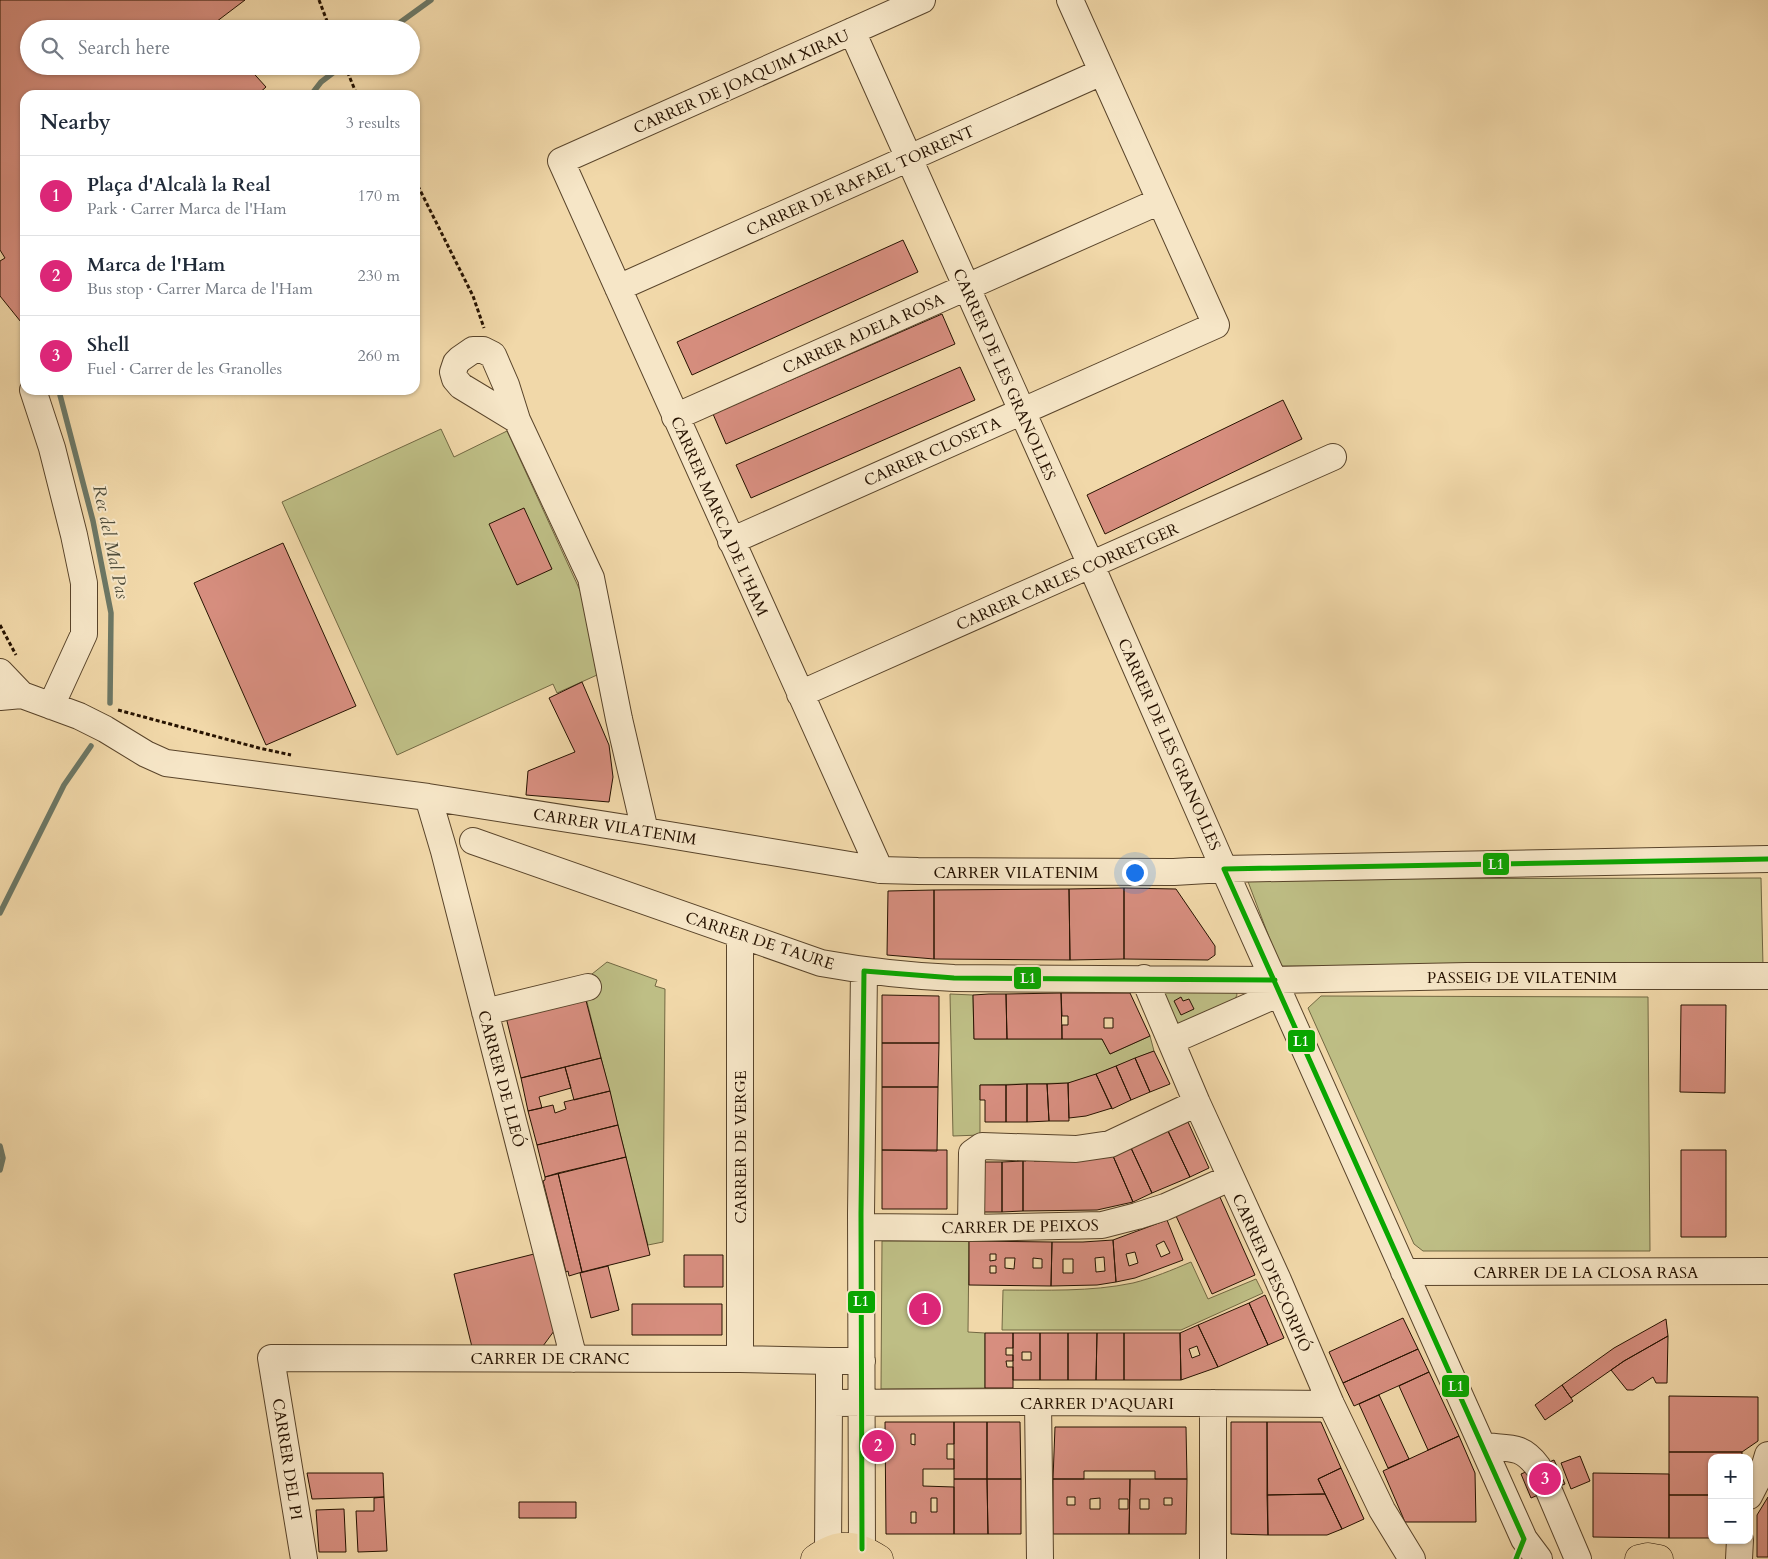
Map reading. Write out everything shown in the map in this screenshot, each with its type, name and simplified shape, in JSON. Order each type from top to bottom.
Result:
[{"type":"main road","points":[[822,1555],[838,1547],[853,1546],[870,1554]]},
{"type":"main road","points":[[1639,1559],[1648,1557],[1659,1559]]},
{"type":"street","name":"CARRER DE JOAQUIM XIRAU","points":[[561,161],[922,0]]},
{"type":"street","points":[[1070,0],[1160,201]]},
{"type":"street","name":"CARRER DE LES GRANOLLES","points":[[852,31],[1091,565],[1224,869],[1483,1446],[1526,1552]]},
{"type":"street","name":"CARRER DE RAFAEL TORRENT","points":[[618,288],[1102,72]]},
{"type":"street","name":"CARRER MARCA DE L'HAM","points":[[561,161],[880,870]]},
{"type":"street","name":"CARRER ADELA ROSA","points":[[675,417],[1160,201]]},
{"type":"street","name":"CARRER CLOSETA","points":[[731,541],[1216,325],[1160,201]]},
{"type":"street","points":[[517,420],[479,398],[461,386],[455,379],[453,372],[456,363],[467,353],[473,350],[483,350],[493,355],[506,385],[517,420],[590,578],[619,719],[645,831]]},
{"type":"street","points":[[35,395],[52,448],[84,583],[84,634],[52,706]]},
{"type":"street","name":"CARRER CARLES CORRETGER","points":[[800,694],[1333,457]]},
{"type":"street","name":"CARRER VILATENIM","points":[[10,668],[11,696],[52,706],[105,729],[146,754],[166,763],[428,797],[880,870],[1174,872],[1224,869]]},
{"type":"street","name":"CARRER DE LLEÓ","points":[[428,797],[444,851],[574,1358]]},
{"type":"street","points":[[444,851],[473,841],[475,805]]},
{"type":"street","name":"CARRER DE TAURE","points":[[473,841],[821,963],[864,971],[954,978],[1144,978],[1278,986]]},
{"type":"street","points":[[1224,869],[1768,860]]},
{"type":"street","name":"CARRER DE VERGE","points":[[740,935],[740,1358]]},
{"type":"street","points":[[864,971],[862,1403],[870,1554]]},
{"type":"street","name":"PASSEIG DE VILATENIM","points":[[1278,986],[1467,976],[1768,976]]},
{"type":"street","name":"CARRER D'ESCORPIÓ","points":[[1144,978],[1197,1103],[1278,1280],[1331,1404],[1382,1510],[1412,1559]]},
{"type":"street","points":[[1171,1041],[1278,986]]},
{"type":"street","points":[[484,1012],[588,987]]},
{"type":"street","points":[[971,1228],[972,1153],[982,1146],[1076,1148],[1110,1144],[1197,1103]]},
{"type":"street","name":"CARRER DE PEIXOS","points":[[862,1227],[971,1228],[1102,1225],[1166,1206],[1230,1178]]},
{"type":"street","name":"CARRER DE LA CLOSA RASA","points":[[1404,1272],[1768,1271]]},
{"type":"street","name":"CARRER DE CRANC","points":[[271,1358],[740,1358],[829,1361]]},
{"type":"street","name":"CARRER DEL PI","points":[[271,1358],[304,1559]]},
{"type":"street","points":[[822,1555],[829,1404],[829,1361],[862,1361]]},
{"type":"street","points":[[1038,1402],[1040,1559]]},
{"type":"street","points":[[829,1404],[862,1403]]},
{"type":"street","name":"CARRER D'AQUARI","points":[[862,1403],[1331,1404]]},
{"type":"street","points":[[1213,1403],[1213,1559]]},
{"type":"street","points":[[1483,1446],[1524,1451],[1538,1467]]},
{"type":"street","points":[[1753,1488],[1765,1465],[1768,1454]]},
{"type":"street","points":[[1549,1491],[1578,1559]]},
{"type":"street","points":[[1739,1559],[1740,1544]]},
{"type":"path","points":[[319,0],[327,20]]},
{"type":"path","points":[[348,75],[354,90]]},
{"type":"path","points":[[420,190],[473,296],[493,355]]},
{"type":"path","points":[[0,625],[10,668]]},
{"type":"path","points":[[114,708],[231,741],[295,756]]},
{"type":"green space","points":[[441,429],[454,457],[507,431],[583,597],[597,675],[557,693],[553,684],[397,755],[282,502]]},
{"type":"green space","points":[[1761,878],[1763,966],[1280,966],[1247,879]]},
{"type":"green space","points":[[607,962],[657,980],[655,986],[665,989],[663,1242],[648,1245],[582,982]]},
{"type":"green space","points":[[1160,991],[1236,991],[1237,995],[1235,999],[1176,1027]]},
{"type":"green space","points":[[950,994],[973,995],[974,1039],[1102,1039],[1110,1054],[1150,1036],[1154,1051],[1082,1080],[1068,1083],[980,1085],[980,1135],[953,1136]]},
{"type":"green space","points":[[1321,996],[1648,997],[1650,1251],[1423,1251],[1414,1244],[1308,1008]]},
{"type":"green space","points":[[882,1241],[969,1241],[968,1332],[985,1333],[985,1388],[881,1389]]},
{"type":"green space","points":[[1191,1262],[1208,1299],[1256,1279],[1263,1293],[1181,1330],[1002,1330],[1003,1290],[1068,1290],[1117,1286],[1148,1279]]},
{"type":"building","points":[[0,0],[245,0],[219,20],[20,20],[20,75],[255,75],[266,87],[263,90],[20,90],[20,321],[0,296],[0,261],[5,258],[0,250]]},
{"type":"building","points":[[903,240],[918,272],[692,375],[677,342]]},
{"type":"building","points":[[942,314],[955,344],[726,444],[713,414]]},
{"type":"building","points":[[960,367],[975,400],[751,498],[736,465]]},
{"type":"building","points":[[1283,400],[1302,439],[1105,534],[1087,495]]},
{"type":"building","points":[[524,508],[552,569],[517,585],[489,524]]},
{"type":"building","points":[[283,543],[356,706],[266,745],[194,583]]},
{"type":"building","points":[[582,682],[609,745],[613,777],[609,802],[526,795],[528,771],[575,752],[549,698]]},
{"type":"building","points":[[1124,888],[1124,959],[1070,960],[1069,889]]},
{"type":"building","points":[[1124,888],[1176,889],[1215,946],[1215,955],[1208,960],[1124,959]]},
{"type":"building","points":[[1069,889],[1070,960],[934,959],[934,890]]},
{"type":"building","points":[[934,890],[934,959],[887,955],[888,891]]},
{"type":"building","points":[[584,993],[601,1058],[521,1078],[505,1013]]},
{"type":"building","points":[[1061,993],[1130,993],[1150,1036],[1110,1054],[1102,1039],[1062,1039],[1062,1025],[1068,1025],[1068,1016],[1062,1016]],"holes":[[[1104,1018],[1113,1018],[1113,1028],[1104,1028]]]},
{"type":"building","points":[[1061,993],[1062,1039],[1007,1039],[1006,994]]},
{"type":"building","points":[[1006,994],[1007,1039],[974,1039],[973,995]]},
{"type":"building","points":[[882,995],[939,996],[939,1043],[882,1043]]},
{"type":"building","points":[[1181,997],[1183,1001],[1189,999],[1194,1009],[1181,1015],[1174,1001]]},
{"type":"building","points":[[1681,1005],[1726,1005],[1725,1093],[1680,1092]]},
{"type":"building","points":[[882,1043],[939,1043],[938,1087],[882,1087]]},
{"type":"building","points":[[1154,1051],[1170,1084],[1150,1092],[1135,1058]]},
{"type":"building","points":[[601,1058],[610,1091],[574,1100],[565,1067]]},
{"type":"building","points":[[1135,1058],[1150,1092],[1131,1100],[1116,1066]]},
{"type":"building","points":[[1116,1066],[1131,1100],[1112,1109],[1096,1074]]},
{"type":"building","points":[[565,1067],[571,1088],[539,1097],[542,1108],[528,1111],[521,1078]]},
{"type":"building","points":[[1096,1074],[1112,1108],[1086,1116],[1069,1118],[1068,1083]]},
{"type":"building","points":[[1068,1083],[1069,1121],[1049,1121],[1047,1084]]},
{"type":"building","points":[[1027,1084],[1027,1122],[1006,1122],[1006,1085]]},
{"type":"building","points":[[1027,1084],[1047,1084],[1049,1121],[1027,1122]]},
{"type":"building","points":[[980,1085],[1006,1085],[1006,1122],[985,1122],[985,1100],[980,1100]]},
{"type":"building","points":[[882,1087],[938,1087],[937,1151],[882,1150]]},
{"type":"building","points":[[610,1091],[618,1125],[537,1145],[528,1111],[553,1105],[555,1113],[566,1109],[564,1102]]},
{"type":"building","points":[[1188,1122],[1209,1168],[1190,1177],[1168,1131]]},
{"type":"building","points":[[618,1125],[626,1157],[545,1177],[537,1145]]},
{"type":"building","points":[[1168,1131],[1190,1177],[1152,1193],[1131,1148]]},
{"type":"building","points":[[1131,1148],[1152,1193],[1133,1202],[1113,1156]]},
{"type":"building","points":[[882,1150],[947,1150],[947,1209],[882,1209]]},
{"type":"building","points":[[1681,1150],[1726,1150],[1726,1237],[1681,1237]]},
{"type":"building","points":[[1113,1156],[1133,1202],[1097,1210],[1023,1211],[1023,1161],[1026,1161],[1026,1159],[1034,1158],[1034,1161],[1040,1161],[1040,1158]]},
{"type":"building","points":[[626,1157],[650,1255],[582,1272],[558,1173]]},
{"type":"building","points":[[1023,1161],[1023,1211],[1002,1212],[1002,1162]]},
{"type":"building","points":[[981,1162],[1002,1162],[1002,1212],[981,1212]]},
{"type":"building","points":[[558,1173],[582,1272],[569,1276],[568,1271],[566,1272],[543,1181],[545,1177]]},
{"type":"building","points":[[1219,1195],[1255,1275],[1212,1294],[1176,1216]]},
{"type":"building","points":[[1167,1220],[1183,1260],[1135,1278],[1116,1282],[1113,1240]],"holes":[[[1164,1241],[1170,1253],[1161,1257],[1156,1245]],[[1135,1252],[1138,1263],[1129,1266],[1126,1254]]]},
{"type":"building","points":[[1113,1240],[1116,1282],[1097,1285],[1051,1286],[1052,1242]],"holes":[[[1104,1257],[1105,1271],[1096,1272],[1095,1258]],[[1063,1259],[1073,1259],[1073,1273],[1063,1273]]]},
{"type":"building","points":[[969,1241],[1052,1242],[1051,1286],[969,1285]],"holes":[[[990,1254],[996,1254],[996,1260],[990,1261]],[[1005,1258],[1015,1258],[1014,1269],[1005,1268]],[[1033,1258],[1042,1259],[1042,1268],[1033,1268]],[[990,1266],[996,1266],[996,1273],[990,1273]]]},
{"type":"building","points":[[534,1254],[554,1331],[543,1346],[472,1347],[454,1274]]},
{"type":"building","points":[[684,1255],[723,1255],[723,1287],[684,1287]]},
{"type":"building","points":[[608,1266],[619,1310],[591,1318],[580,1273]]},
{"type":"building","points":[[1265,1295],[1284,1338],[1268,1345],[1249,1303]]},
{"type":"building","points":[[1249,1303],[1268,1345],[1218,1367],[1198,1325]]},
{"type":"building","points":[[632,1304],[722,1304],[722,1335],[632,1335]]},
{"type":"building","points":[[1403,1318],[1418,1349],[1343,1383],[1329,1352]]},
{"type":"building","points":[[1666,1319],[1668,1336],[1624,1361],[1571,1398],[1562,1385],[1614,1348]]},
{"type":"building","points":[[1198,1325],[1218,1367],[1181,1380],[1180,1333]],"holes":[[[1197,1346],[1200,1355],[1192,1358],[1189,1349]]]},
{"type":"building","points":[[985,1333],[1013,1333],[1013,1348],[1006,1348],[1006,1355],[1013,1355],[1013,1361],[1006,1361],[1007,1367],[1013,1367],[1013,1388],[985,1388]]},
{"type":"building","points":[[1013,1333],[1040,1333],[1040,1380],[1013,1380]],"holes":[[[1022,1352],[1031,1352],[1031,1360],[1022,1360]]]},
{"type":"building","points":[[1040,1333],[1068,1333],[1068,1380],[1040,1380]]},
{"type":"building","points":[[1068,1333],[1097,1333],[1096,1380],[1068,1380]]},
{"type":"building","points":[[1097,1333],[1124,1333],[1124,1380],[1096,1380]]},
{"type":"building","points":[[1124,1333],[1180,1333],[1181,1380],[1124,1380]]},
{"type":"building","points":[[1668,1336],[1667,1383],[1656,1383],[1653,1377],[1633,1390],[1627,1390],[1611,1370]]},
{"type":"building","points":[[1418,1349],[1429,1372],[1354,1406],[1343,1383]]},
{"type":"building","points":[[1429,1372],[1459,1436],[1428,1450],[1399,1386]]},
{"type":"building","points":[[1562,1385],[1573,1401],[1545,1420],[1535,1405]]},
{"type":"building","points":[[1379,1395],[1409,1459],[1388,1468],[1359,1404]]},
{"type":"building","points":[[1669,1396],[1758,1397],[1758,1441],[1742,1452],[1669,1452]]},
{"type":"building","points":[[885,1422],[954,1422],[954,1444],[947,1444],[947,1459],[954,1459],[954,1469],[923,1469],[923,1486],[954,1487],[954,1534],[886,1534]],"holes":[[[911,1434],[915,1434],[915,1445],[911,1444]],[[931,1498],[937,1498],[937,1512],[931,1512]],[[911,1512],[916,1512],[916,1523],[911,1523]]]},
{"type":"building","points":[[954,1422],[987,1422],[987,1479],[954,1479]]},
{"type":"building","points":[[987,1422],[1020,1422],[1021,1479],[987,1479]]},
{"type":"building","points":[[1231,1422],[1267,1422],[1268,1535],[1231,1534]]},
{"type":"building","points":[[1267,1422],[1321,1422],[1341,1468],[1318,1479],[1325,1494],[1267,1495]]},
{"type":"building","points":[[1055,1427],[1186,1427],[1187,1479],[1155,1479],[1155,1471],[1084,1471],[1084,1479],[1053,1479]]},
{"type":"building","points":[[1459,1436],[1475,1473],[1476,1522],[1405,1522],[1383,1471]]},
{"type":"building","points":[[1669,1452],[1742,1452],[1742,1454],[1708,1454],[1708,1495],[1669,1495]]},
{"type":"building","points":[[1580,1456],[1590,1481],[1571,1489],[1561,1463]]},
{"type":"building","points":[[1554,1460],[1565,1484],[1531,1498],[1521,1474]]},
{"type":"building","points":[[1341,1468],[1364,1519],[1342,1529],[1318,1479]]},
{"type":"building","points":[[307,1473],[383,1473],[384,1497],[312,1499]]},
{"type":"building","points":[[1593,1473],[1669,1474],[1669,1538],[1593,1537]]},
{"type":"building","points":[[954,1479],[987,1479],[988,1534],[954,1534]]},
{"type":"building","points":[[987,1479],[1021,1479],[1021,1534],[988,1534]]},
{"type":"building","points":[[1053,1479],[1130,1479],[1129,1534],[1053,1534]],"holes":[[[1067,1497],[1075,1497],[1075,1505],[1067,1505]],[[1100,1498],[1100,1509],[1090,1509],[1090,1499]],[[1119,1499],[1128,1499],[1128,1509],[1119,1509]]]},
{"type":"building","points":[[1130,1479],[1187,1479],[1186,1534],[1129,1534]],"holes":[[[1164,1498],[1172,1498],[1172,1505],[1164,1505]],[[1140,1499],[1149,1499],[1149,1509],[1140,1509]]]},
{"type":"building","points":[[1325,1494],[1342,1529],[1327,1535],[1268,1535],[1267,1495]]},
{"type":"building","points":[[1669,1495],[1708,1495],[1708,1538],[1669,1538]]},
{"type":"building","points":[[384,1497],[387,1551],[358,1552],[356,1511],[374,1511],[374,1498]]},
{"type":"building","points":[[1768,1497],[1768,1557],[1757,1557],[1757,1515]]},
{"type":"building","points":[[519,1502],[576,1502],[576,1518],[519,1518]]},
{"type":"building","points":[[344,1509],[346,1552],[319,1552],[316,1510]]},
{"type":"waterway","name":"Rec del Mal Pas","points":[[403,20],[431,0]]},
{"type":"waterway","name":"Rec del Mal Pas","points":[[315,90],[330,75]]},
{"type":"waterway","name":"Rec del Mal Pas","points":[[60,395],[93,521],[111,613],[110,703]]},
{"type":"waterway","name":"Rec del Mal Pas","points":[[0,913],[64,785],[91,746]]},
{"type":"waterway","name":"Rec del Mal Pas","points":[[0,1146],[3,1158],[0,1170]]},
{"type":"transit line","name":"L1","points":[[1224,869],[1768,859]]},
{"type":"transit line","name":"L1","points":[[1224,869],[1524,1539],[1516,1559]]},
{"type":"transit line","name":"L1","points":[[862,1549],[861,1214],[864,971],[954,978],[1275,980]]},
{"type":"place","name":"Plaça d'Alcalà la Real","points":[[925,1309]]},
{"type":"place","name":"Marca de l'Ham","points":[[878,1446]]},
{"type":"place","name":"Shell","points":[[1545,1479]]}]
